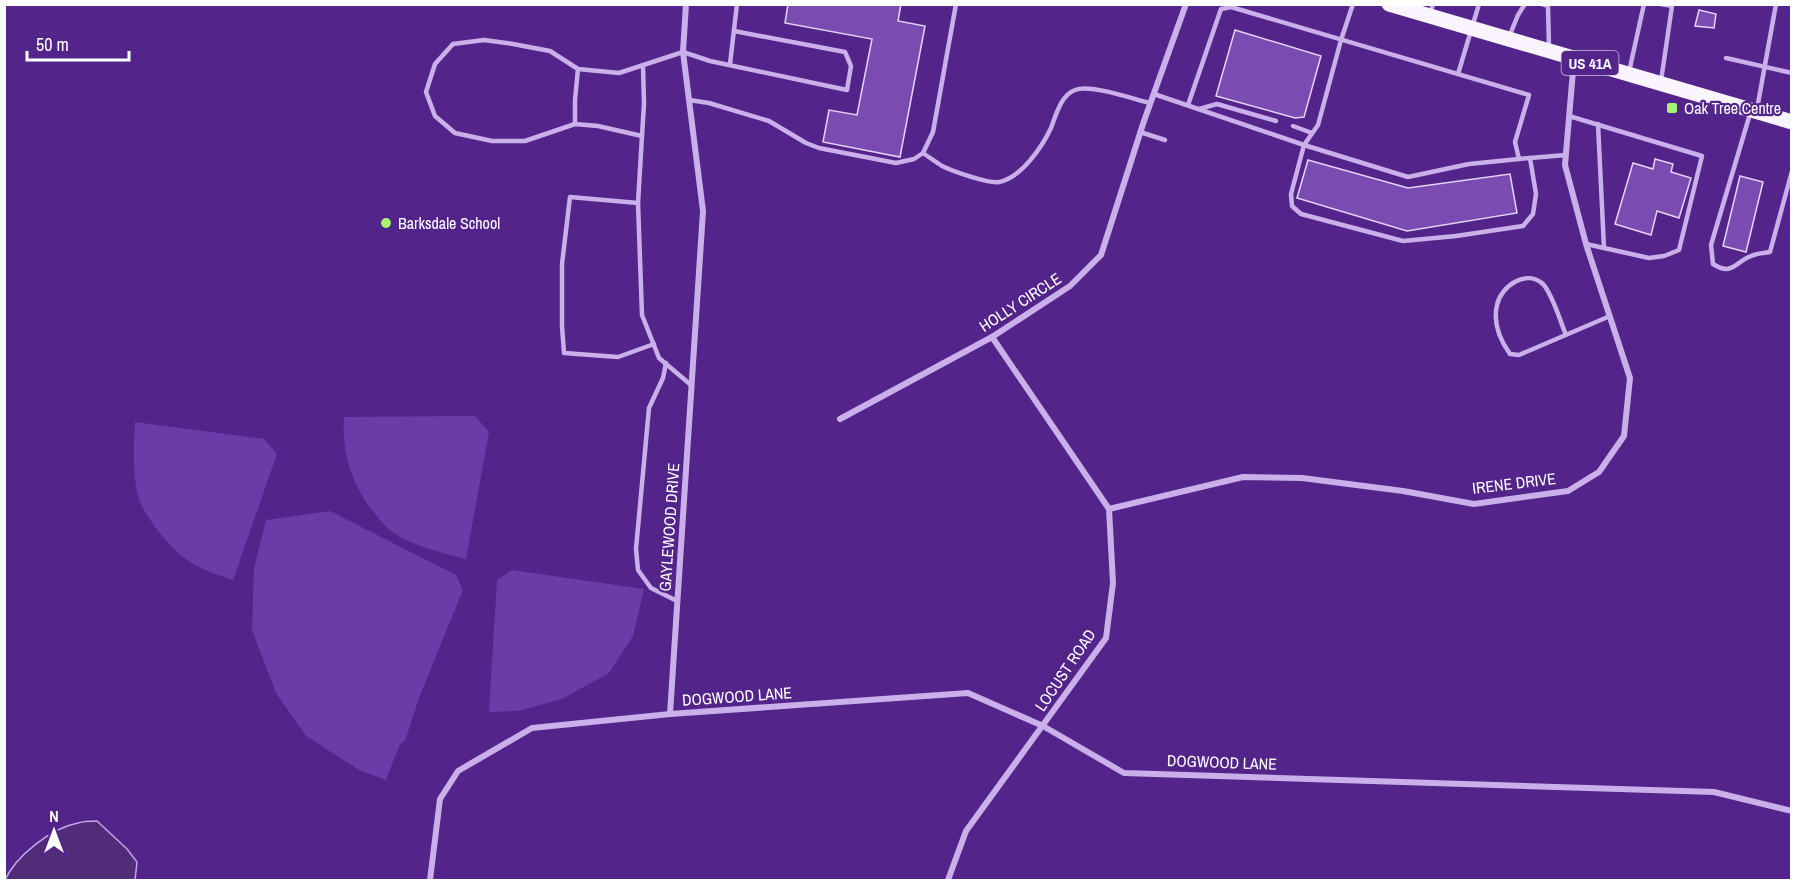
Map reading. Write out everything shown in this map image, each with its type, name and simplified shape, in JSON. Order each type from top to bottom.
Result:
[{"type":"main road","name":"US 41A","points":[[1389,4],[1431,10],[1472,28],[1791,122]]},
{"type":"street","name":"GAYLEWOOD DRIVE","points":[[670,714],[703,210],[683,52],[686,4]]},
{"type":"street","name":"HOLLY CIRCLE","points":[[840,419],[992,337],[1070,286],[1101,255],[1140,132],[1186,4]]},
{"type":"street","name":"IRENE DRIVE","points":[[1109,509],[1243,477],[1302,478],[1403,491],[1474,504],[1568,491],[1599,472],[1624,436],[1630,378],[1586,244],[1565,165],[1574,58]]},
{"type":"street","points":[[992,337],[1109,509]]},
{"type":"street","name":"LOCUST ROAD","points":[[948,880],[966,831],[1106,638],[1113,583],[1109,509]]},
{"type":"street","name":"DOGWOOD LANE","points":[[670,714],[968,693],[1043,726],[1124,773],[1714,792],[1791,811]]},
{"type":"street","points":[[430,880],[440,799],[458,771],[532,728],[670,714]]},
{"type":"lane","points":[[730,64],[737,4]]},
{"type":"lane","points":[[689,100],[709,103],[770,121],[806,143],[819,148],[896,163],[914,159],[923,153],[933,132],[956,4]]},
{"type":"lane","points":[[1353,4],[1318,125],[1304,146],[1291,194],[1292,206],[1301,214],[1403,241],[1523,226],[1533,214],[1536,194],[1530,158]]},
{"type":"lane","points":[[1458,74],[1479,4]]},
{"type":"lane","points":[[1509,39],[1525,4]]},
{"type":"lane","points":[[1542,4],[1548,5],[1549,51]]},
{"type":"lane","points":[[1629,74],[1644,4]]},
{"type":"lane","points":[[1660,4],[1673,5],[1660,83]]},
{"type":"lane","points":[[1776,4],[1753,111],[1710,244],[1713,264],[1721,269],[1732,269],[1752,255],[1770,252],[1791,171]]},
{"type":"lane","points":[[1188,105],[1221,9],[1231,7],[1529,95],[1515,142],[1519,159]]},
{"type":"lane","points":[[642,136],[598,126],[575,124],[525,141],[492,141],[455,133],[435,116],[426,92],[435,64],[453,44],[484,40],[550,51],[578,69],[619,73],[683,52],[710,61],[847,90],[851,66],[845,52],[734,31]]},
{"type":"lane","points":[[1726,58],[1791,73]]},
{"type":"lane","points":[[643,65],[644,104],[638,203],[642,315],[659,358],[692,386]]},
{"type":"lane","points":[[575,124],[578,69]]},
{"type":"lane","points":[[923,153],[943,166],[996,183],[1006,180],[1032,160],[1060,105],[1067,95],[1075,90],[1089,88],[1150,104]]},
{"type":"lane","points":[[1154,94],[1304,146],[1408,177],[1469,165],[1566,155]]},
{"type":"lane","points":[[1199,109],[1217,104],[1276,121]]},
{"type":"lane","points":[[1569,116],[1702,156],[1679,250],[1664,256],[1649,258],[1586,244]]},
{"type":"lane","points":[[1598,124],[1604,248]]},
{"type":"lane","points":[[1293,126],[1312,133]]},
{"type":"lane","points":[[1140,132],[1165,140]]},
{"type":"lane","points":[[638,203],[570,197],[562,264],[564,353],[618,357],[654,345]]},
{"type":"lane","points":[[1566,335],[1548,290],[1541,282],[1532,278],[1522,279],[1502,292],[1497,305],[1496,319],[1501,341],[1510,354],[1519,355],[1566,335],[1610,316]]},
{"type":"lane","points":[[666,363],[663,378],[649,408],[636,549],[638,570],[651,588],[677,601]]},
{"type":"shaded area","points":[[475,416],[489,432],[466,559],[410,542],[392,532],[384,524],[368,505],[350,469],[344,444],[344,417]]},
{"type":"shaded area","points":[[135,422],[264,439],[277,454],[233,580],[191,563],[165,539],[145,512],[138,496],[135,478]]},
{"type":"shaded area","points":[[330,511],[456,575],[463,590],[419,698],[405,741],[400,744],[386,780],[359,770],[306,736],[276,693],[252,630],[254,568],[266,520]]},
{"type":"shaded area","points":[[512,570],[644,589],[633,636],[609,673],[562,699],[518,711],[489,712],[497,580]]},
{"type":"shaded area","points":[[97,821],[127,849],[137,862],[135,880],[5,880],[17,862],[46,837],[68,826]]},
{"type":"building","points":[[788,4],[901,4],[898,21],[925,26],[900,157],[823,142],[829,110],[857,115],[872,39],[785,23]]},
{"type":"building","points":[[1699,10],[1716,14],[1714,28],[1695,26]]},
{"type":"building","points":[[1235,30],[1321,56],[1304,117],[1295,118],[1216,96]]},
{"type":"building","points":[[1655,159],[1673,164],[1671,172],[1691,178],[1679,218],[1657,211],[1651,235],[1615,224],[1633,163],[1653,169]]},
{"type":"building","points":[[1308,160],[1408,188],[1510,174],[1517,213],[1407,231],[1297,198]]},
{"type":"building","points":[[1740,176],[1763,182],[1746,252],[1723,246]]},
{"type":"place","name":"Oak Tree Centre","points":[[1672,108]]},
{"type":"place","name":"Barksdale School","points":[[386,223]]}]
